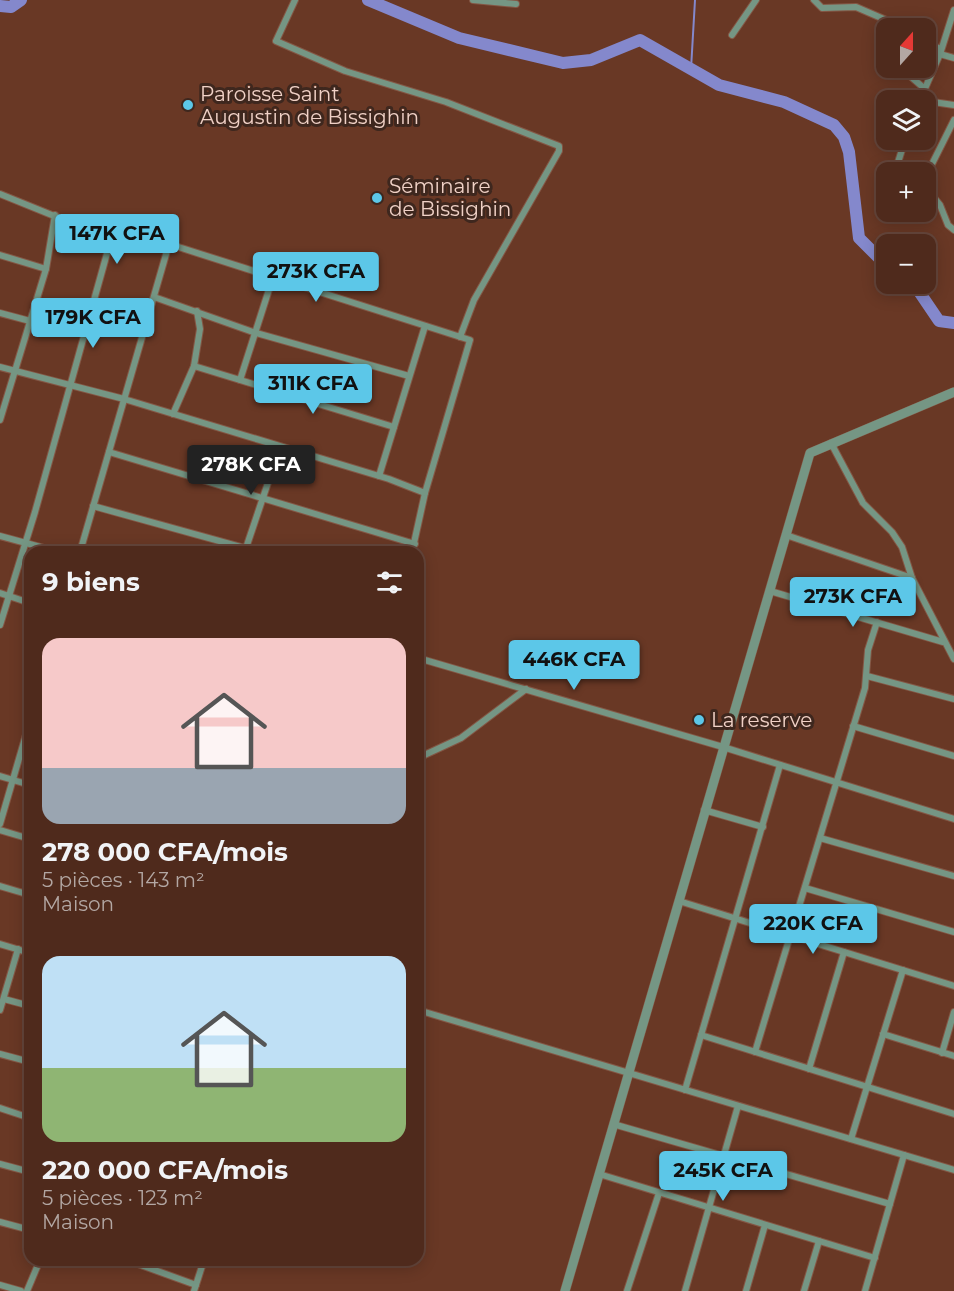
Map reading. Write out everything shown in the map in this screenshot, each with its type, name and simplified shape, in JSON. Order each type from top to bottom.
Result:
[{"type":"street","points":[[296,0],[276,41],[345,71],[446,102],[559,146],[559,151],[474,300],[460,337]]},
{"type":"street","points":[[473,0],[516,4]]},
{"type":"street","points":[[732,35],[756,0]]},
{"type":"street","points":[[814,0],[822,8],[856,7],[883,18]]},
{"type":"street","points":[[856,7],[861,0]]},
{"type":"street","points":[[912,78],[925,89],[954,10]]},
{"type":"street","points":[[936,49],[954,58]]},
{"type":"street","points":[[936,102],[954,105]]},
{"type":"street","points":[[954,120],[926,176],[927,188],[940,205],[948,225],[954,230]]},
{"type":"street","points":[[0,194],[111,239],[153,240],[169,244],[470,340],[425,493],[415,544],[109,452]]},
{"type":"street","points":[[0,420],[46,269],[55,215]]},
{"type":"street","points":[[0,625],[111,239]]},
{"type":"street","points":[[82,546],[169,244]]},
{"type":"street","points":[[0,255],[46,269]]},
{"type":"street","points":[[240,380],[273,277]]},
{"type":"street","points":[[154,297],[254,332],[409,376]]},
{"type":"street","points":[[173,414],[194,366],[200,329],[197,311]]},
{"type":"street","points":[[0,313],[30,321]]},
{"type":"street","points":[[379,476],[424,326]]},
{"type":"street","points":[[194,366],[393,427]]},
{"type":"street","points":[[0,367],[124,399],[379,476],[425,493]]},
{"type":"street","points":[[565,1291],[810,453],[954,392]]},
{"type":"street","points":[[831,443],[863,503],[892,532],[902,547],[912,578],[943,642],[954,659]]},
{"type":"street","points":[[247,546],[280,447]]},
{"type":"street","points":[[93,506],[232,546]]},
{"type":"street","points":[[786,535],[912,578]]},
{"type":"street","points":[[0,536],[39,546]]},
{"type":"street","points":[[770,591],[943,642]]},
{"type":"street","points":[[0,593],[24,601]]},
{"type":"street","points":[[755,1052],[853,726],[867,676],[868,650],[877,622]]},
{"type":"street","points":[[424,660],[723,747],[954,819]]},
{"type":"street","points":[[867,676],[954,699]]},
{"type":"street","points":[[424,755],[461,738],[526,689]]},
{"type":"street","points":[[853,726],[954,756]]},
{"type":"street","points":[[0,824],[24,742]]},
{"type":"street","points":[[685,1090],[780,765]]},
{"type":"street","points":[[0,776],[24,783]]},
{"type":"street","points":[[705,810],[763,827]]},
{"type":"street","points":[[0,830],[24,837]]},
{"type":"street","points":[[820,838],[954,876]]},
{"type":"street","points":[[0,886],[24,893]]},
{"type":"street","points":[[805,888],[954,932]]},
{"type":"street","points":[[679,901],[954,986]]},
{"type":"street","points":[[0,944],[24,951]]},
{"type":"street","points":[[0,1010],[18,949]]},
{"type":"street","points":[[809,1069],[844,952]]},
{"type":"street","points":[[851,1139],[903,970]]},
{"type":"street","points":[[4,999],[24,1004]]},
{"type":"street","points":[[424,1012],[954,1170]]},
{"type":"street","points":[[942,1053],[954,1012]]},
{"type":"street","points":[[884,1034],[954,1056]]},
{"type":"street","points":[[701,1035],[954,1114]]},
{"type":"street","points":[[0,1054],[24,1060]]},
{"type":"street","points":[[685,1291],[738,1106]]},
{"type":"street","points":[[0,1108],[24,1116]]},
{"type":"street","points":[[613,1124],[890,1204]]},
{"type":"street","points":[[865,1291],[904,1155]]},
{"type":"street","points":[[0,1164],[24,1170]]},
{"type":"street","points":[[599,1174],[875,1258]]},
{"type":"street","points":[[627,1291],[659,1192]]},
{"type":"street","points":[[0,1222],[24,1228]]},
{"type":"street","points":[[746,1291],[765,1225]]},
{"type":"street","points":[[807,1290],[819,1241]]},
{"type":"street","points":[[27,1291],[37,1266]]},
{"type":"street","points":[[142,1266],[195,1288],[202,1266]]},
{"type":"street","points":[[0,1285],[21,1291]]},
{"type":"waterway","points":[[0,6],[11,7],[21,0]]},
{"type":"waterway","points":[[368,0],[459,38],[563,63],[591,60],[640,40],[719,85],[784,102],[834,125],[844,137],[849,152],[859,238],[876,255]]},
{"type":"waterway","points":[[691,69],[695,0]]},
{"type":"waterway","points":[[921,294],[939,321],[954,323]]},
{"type":"place","name":"Paroisse Saint Augustin de Bissighin","points":[[188,105]]},
{"type":"place","name":"Séminaire de Bissighin","points":[[377,198]]},
{"type":"place","name":"La reserve","points":[[699,720]]}]
